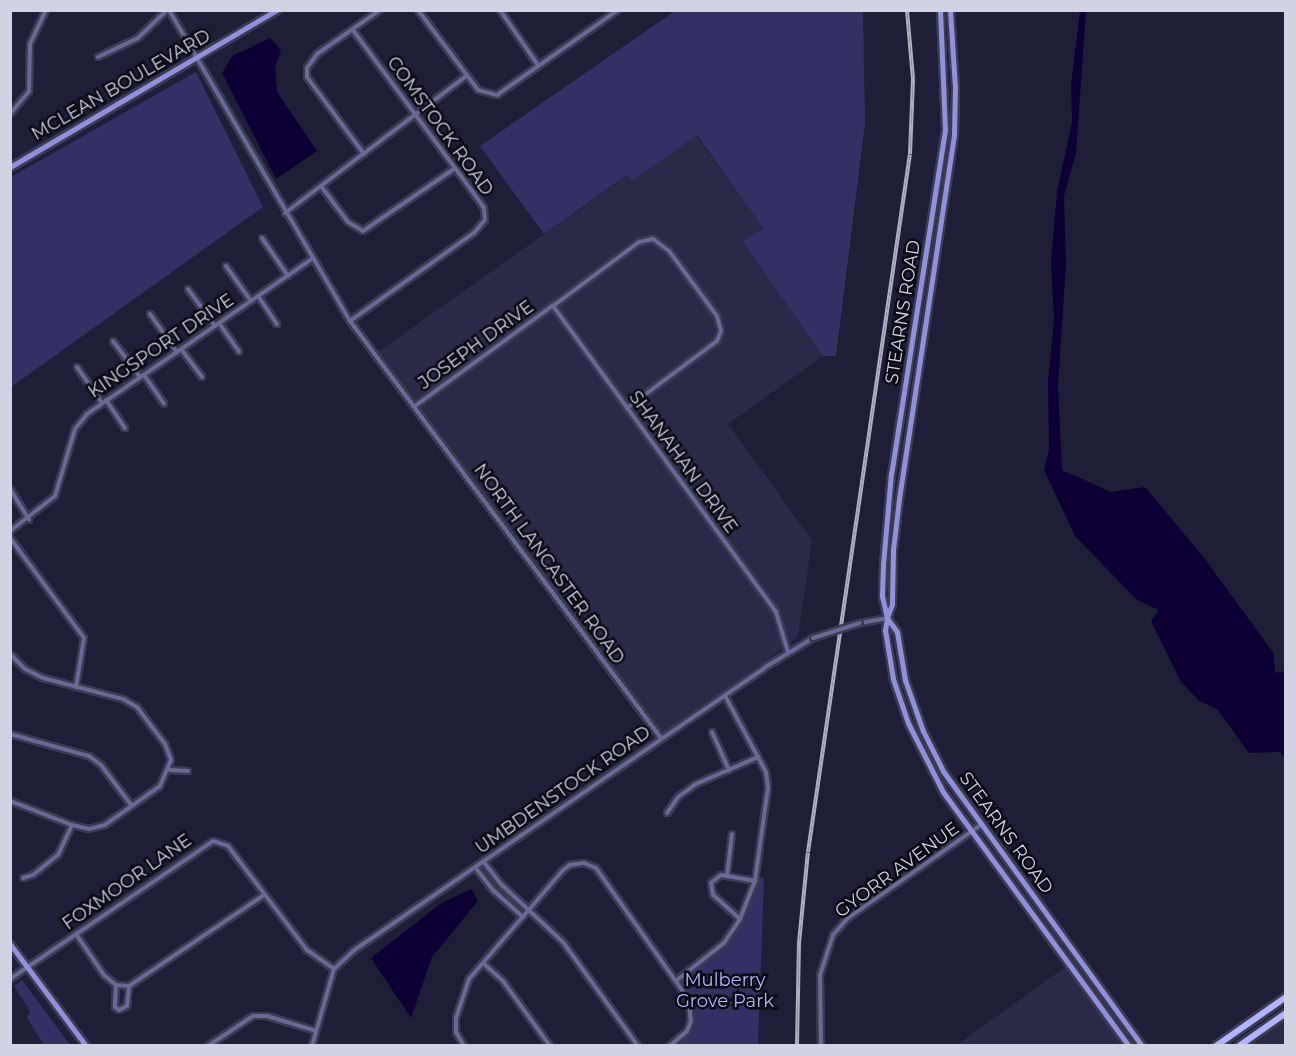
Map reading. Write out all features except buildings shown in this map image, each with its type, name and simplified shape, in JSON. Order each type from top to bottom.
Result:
[{"type":"main road","name":"MCLEAN BOULEVARD","points":[[10,166],[199,58],[277,10]]},
{"type":"main road","name":"STEARNS ROAD","points":[[940,10],[945,130],[891,473],[882,565],[882,596],[887,618],[897,632],[905,680],[923,731],[943,771],[1142,1046]]},
{"type":"main road","name":"STEARNS ROAD","points":[[950,10],[955,87],[954,135],[899,500],[885,630],[893,679],[908,723],[943,792],[1129,1046]]},
{"type":"main road","points":[[10,944],[86,1046]]},
{"type":"main road","points":[[1216,1046],[1286,997]]},
{"type":"main road","points":[[1239,1046],[1286,1013]]},
{"type":"street","points":[[10,114],[29,91],[30,44],[46,10]]},
{"type":"street","points":[[98,57],[138,38],[168,10]]},
{"type":"street","name":"NORTH LANCASTER ROAD","points":[[168,10],[199,58],[285,213],[350,321],[661,738]]},
{"type":"street","points":[[364,154],[307,77],[311,60],[380,10]]},
{"type":"street","points":[[418,10],[478,90],[497,95],[618,10]]},
{"type":"street","points":[[503,11],[538,65]]},
{"type":"street","name":"COMSTOCK ROAD","points":[[350,321],[474,233],[485,220],[484,208],[353,30]]},
{"type":"street","points":[[285,213],[466,76]]},
{"type":"street","points":[[321,186],[348,222],[363,231],[454,169]]},
{"type":"street","points":[[262,238],[288,276]]},
{"type":"street","points":[[553,306],[639,242],[656,240],[717,316],[721,331],[717,341],[627,408]]},
{"type":"street","name":"KINGSPORT DRIVE","points":[[10,531],[29,519],[55,496],[75,429],[87,414],[312,260]]},
{"type":"street","points":[[226,266],[251,301]]},
{"type":"street","points":[[188,289],[239,352]]},
{"type":"street","points":[[258,296],[277,324]]},
{"type":"street","name":"JOSEPH DRIVE","points":[[415,406],[553,306]]},
{"type":"street","name":"SHANAHAN DRIVE","points":[[553,306],[776,612],[788,652]]},
{"type":"street","points":[[150,314],[202,377]]},
{"type":"street","points":[[113,340],[164,404]]},
{"type":"street","points":[[77,367],[125,428]]},
{"type":"street","points":[[10,489],[29,519]]},
{"type":"street","points":[[10,538],[84,638],[76,687]]},
{"type":"street","name":"UMBDENSTOCK ROAD","points":[[334,969],[352,951],[788,652],[813,638],[860,623],[887,618]]},
{"type":"street","points":[[10,654],[25,669],[43,678],[123,699],[137,707],[165,744],[171,760],[170,770],[160,786],[105,825],[89,829],[72,825],[10,801]]},
{"type":"street","points":[[677,980],[710,957],[740,919],[754,881],[768,787],[758,757],[725,696]]},
{"type":"street","points":[[712,732],[729,770]]},
{"type":"street","points":[[10,734],[89,756],[100,765],[132,806]]},
{"type":"street","points":[[667,813],[678,797],[696,784],[758,757]]},
{"type":"street","points":[[170,770],[188,771]]},
{"type":"street","points":[[23,878],[33,875],[58,855],[72,825]]},
{"type":"street","name":"GYORR AVENUE","points":[[820,1046],[820,975],[833,935],[848,918],[981,825]]},
{"type":"street","points":[[727,876],[732,834]]},
{"type":"street","name":"FOXMOOR LANE","points":[[10,979],[213,840],[228,846],[307,951],[334,969]]},
{"type":"street","points":[[483,861],[529,911],[563,942],[638,1046]]},
{"type":"street","points":[[464,1046],[456,1032],[458,1006],[469,979],[570,865],[584,863],[596,868],[689,1000],[691,1022],[687,1031],[670,1046]]},
{"type":"street","points":[[475,867],[494,891],[523,918]]},
{"type":"street","points":[[740,919],[710,890],[715,877],[727,876],[754,881]]},
{"type":"street","points":[[76,934],[104,975],[116,985],[129,986],[264,895]]},
{"type":"street","points":[[483,963],[503,981],[550,1046]]},
{"type":"street","points":[[312,1046],[334,969]]},
{"type":"street","points":[[116,985],[115,1007],[119,1010],[127,1006],[129,986]]},
{"type":"street","points":[[208,1046],[253,1016],[267,1016],[316,1031]]},
{"type":"shaded area","points":[[1080,11],[1086,11],[1076,153],[1064,196],[1066,265],[1058,385],[1062,470],[1111,492],[1145,487],[1205,559],[1274,654],[1275,673],[1285,671],[1285,758],[1280,752],[1249,753],[1217,709],[1199,701],[1181,682],[1151,621],[1159,610],[1137,600],[1075,536],[1044,470],[1049,450],[1048,381],[1054,320],[1051,262],[1057,192],[1072,122],[1071,85]]},
{"type":"shaded area","points":[[270,38],[281,50],[275,67],[277,92],[317,151],[276,179],[222,73],[232,56]]},
{"type":"shaded area","points":[[696,135],[763,228],[744,242],[823,356],[728,424],[812,540],[798,637],[661,737],[446,443],[375,354],[628,175],[632,181]]},
{"type":"shaded area","points":[[471,889],[478,901],[432,957],[411,1018],[371,958],[440,904]]},
{"type":"shaded area","points":[[1071,963],[1128,1046],[955,1046]]},
{"type":"shaded area","points":[[1285,1016],[1285,1045],[1244,1045]]},
{"type":"green space","points":[[675,11],[863,11],[865,123],[836,356],[823,356],[743,242],[763,228],[697,135],[632,181],[627,175],[544,234],[480,146]]},
{"type":"green space","points":[[196,72],[263,207],[11,387],[11,177]]},
{"type":"green space","name":"Mulberry Grove Park","points":[[759,877],[764,878],[758,1045],[679,1045],[695,1016],[683,980],[730,940],[741,925]]},
{"type":"green space","points":[[22,980],[70,1045],[44,1045],[27,1018],[30,1011],[14,986]]},
{"type":"railway","points":[[797,1046],[799,943],[808,852],[910,154],[913,79],[907,10]]}]
